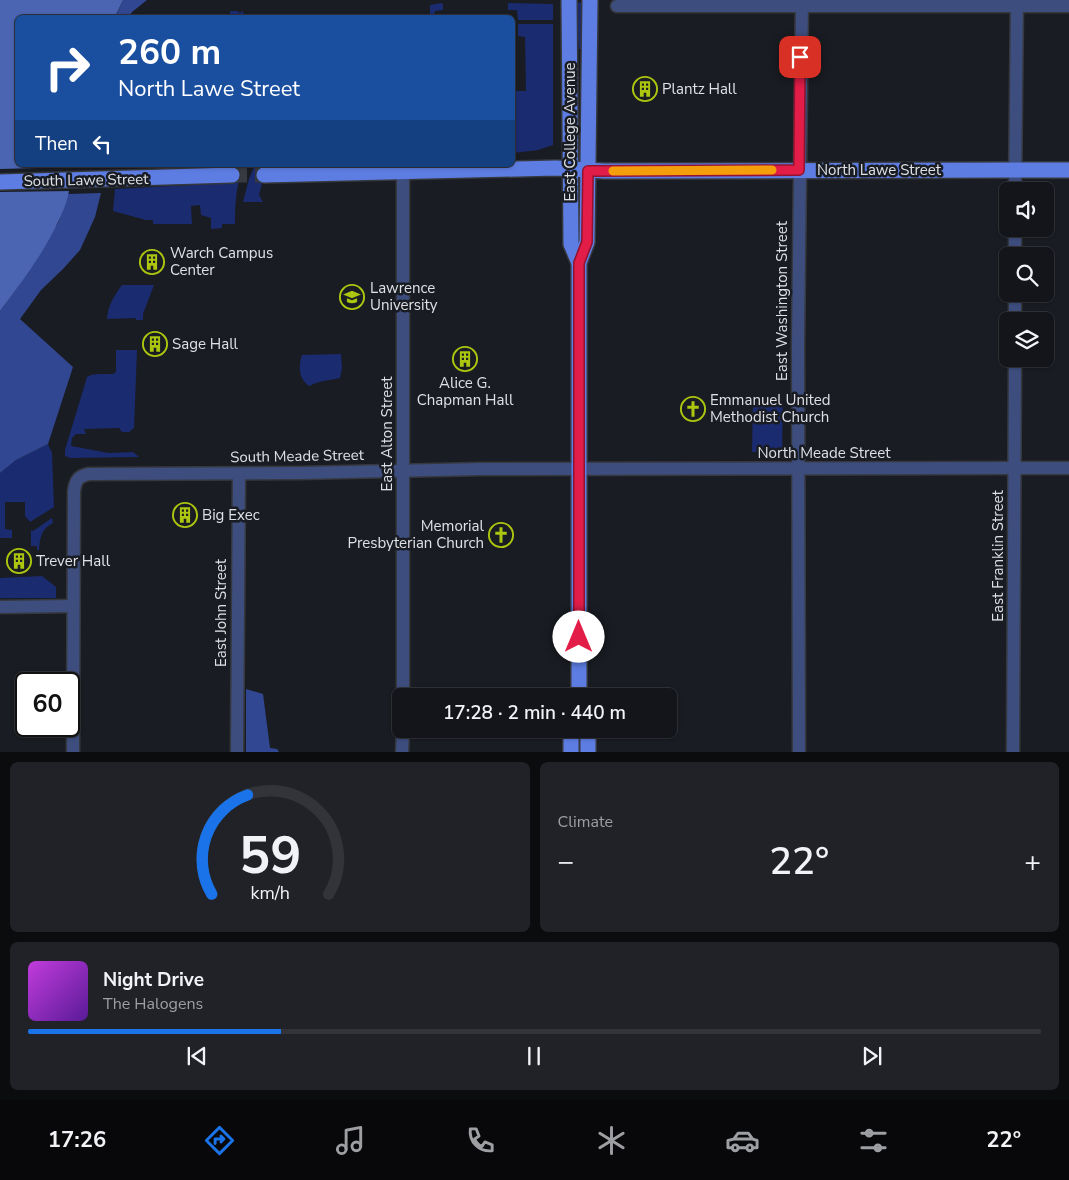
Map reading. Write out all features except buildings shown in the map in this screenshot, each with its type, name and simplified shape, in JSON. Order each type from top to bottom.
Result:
[{"type":"main road","name":"East College Avenue","points":[[570,0],[569,169],[571,244],[579,263]]},
{"type":"main road","name":"East College Avenue","points":[[579,688],[579,263],[587,242],[590,0]]},
{"type":"main road","points":[[264,175],[465,169],[569,169]]},
{"type":"main road","name":"North Lawe Street","points":[[569,169],[588,171],[1069,170]]},
{"type":"main road","name":"South Lawe Street","points":[[0,182],[232,176]]},
{"type":"main road","points":[[571,752],[572,738]]},
{"type":"main road","points":[[588,738],[588,752]]},
{"type":"street","points":[[617,6],[802,3],[1017,3],[1069,6]]},
{"type":"street","name":"East Washington Street","points":[[799,752],[799,170],[802,3]]},
{"type":"street","points":[[1014,182],[1017,3]]},
{"type":"street","name":"East Alton Street","points":[[403,172],[403,688]]},
{"type":"street","name":"East Franklin Street","points":[[1013,752],[1014,367]]},
{"type":"street","name":"North Meade Street","points":[[579,469],[1069,468]]},
{"type":"street","name":"South Meade Street","points":[[73,606],[74,492],[75,483],[82,475],[579,469]]},
{"type":"street","name":"East John Street","points":[[237,752],[239,474]]},
{"type":"street","points":[[0,606],[73,606],[73,752]]},
{"type":"street","points":[[402,752],[403,738]]},
{"type":"shaded area","points":[[0,0],[123,0],[116,15],[15,15],[15,167],[73,167],[67,198],[46,246],[0,311]]},
{"type":"shaded area","points":[[123,0],[147,0],[130,15],[116,15]]},
{"type":"shaded area","points":[[575,2],[582,3],[581,49],[579,49]]},
{"type":"shaded area","points":[[441,3],[443,4],[443,10],[435,11],[434,15],[430,15],[430,5]]},
{"type":"shaded area","points":[[508,3],[553,4],[553,20],[518,20],[517,10],[508,10]]},
{"type":"shaded area","points":[[230,11],[240,13],[242,11],[245,15],[230,15]]},
{"type":"shaded area","points":[[518,24],[553,24],[553,145],[538,150],[515,153],[515,91],[526,91],[525,37],[518,36]]},
{"type":"shaded area","points":[[234,167],[243,167],[239,180],[235,224],[222,224],[222,228],[211,229],[211,218],[201,215],[200,205],[191,206],[192,224],[153,224],[153,220],[146,220],[113,211],[115,189],[230,183]]},
{"type":"shaded area","points":[[254,167],[266,167],[259,195],[263,202],[243,202]]},
{"type":"shaded area","points":[[101,193],[95,217],[80,250],[41,290],[20,319],[73,367],[48,444],[16,460],[0,473],[0,311],[20,284],[58,223],[68,194]]},
{"type":"shaded area","points":[[122,285],[154,285],[143,314],[143,320],[136,320],[136,318],[107,319],[112,301]]},
{"type":"shaded area","points":[[116,350],[137,350],[134,428],[129,432],[122,432],[119,428],[84,429],[86,434],[76,434],[72,438],[71,446],[109,453],[133,452],[139,457],[70,458],[65,456],[65,450],[87,377],[116,372]]},
{"type":"shaded area","points":[[341,354],[342,368],[340,378],[310,386],[306,384],[300,368],[302,355]]},
{"type":"shaded area","points":[[753,402],[783,402],[782,452],[752,452]]},
{"type":"shaded area","points":[[48,444],[52,453],[54,507],[30,522],[25,516],[25,502],[5,502],[5,529],[12,530],[12,538],[0,538],[0,473],[16,460]]},
{"type":"shaded area","points":[[52,518],[53,523],[44,531],[39,550],[37,550],[37,546],[31,546],[31,530],[33,531]]},
{"type":"shaded area","points":[[42,576],[56,587],[56,598],[0,598],[0,578]]},
{"type":"shaded area","points":[[246,689],[263,694],[270,748],[277,749],[279,752],[246,752]]},
{"type":"pier","points":[[75,167],[71,191],[0,192],[0,169]]},
{"type":"tunnel","points":[[232,175],[264,175]]},
{"type":"slow traffic","points":[[613,171],[772,170]]},
{"type":"place","name":"Plantz Hall","points":[[645,89]]},
{"type":"place","name":"Warch Campus Center","points":[[152,262]]},
{"type":"place","name":"Lawrence University","points":[[352,297]]},
{"type":"place","name":"Sage Hall","points":[[155,344]]},
{"type":"place","name":"Alice G. Chapman Hall","points":[[465,359]]},
{"type":"place","name":"Emmanuel United Methodist Church","points":[[693,409]]},
{"type":"place","name":"Big Exec","points":[[185,515]]},
{"type":"place","name":"Memorial Presbyterian Church","points":[[501,535]]},
{"type":"place","name":"Trever Hall","points":[[19,561]]},
{"type":"route","points":[[579,637],[579,263],[587,242],[588,171],[799,170],[800,57]]}]
